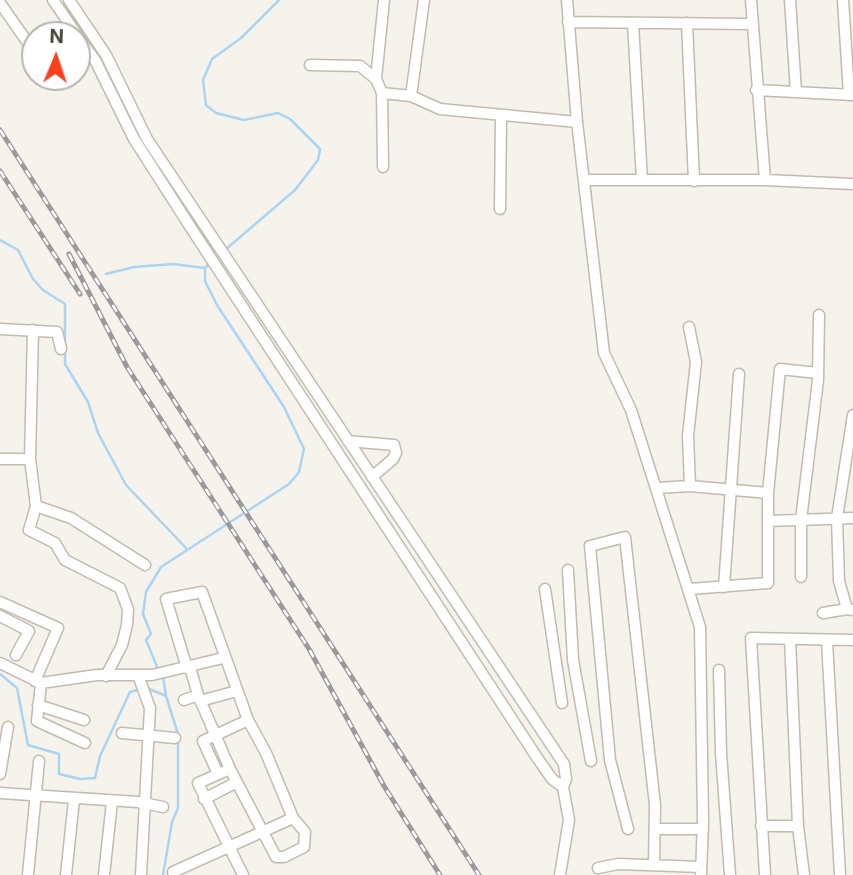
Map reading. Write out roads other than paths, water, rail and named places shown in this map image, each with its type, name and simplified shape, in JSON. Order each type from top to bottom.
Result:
[{"type":"street","points":[[53,0],[67,21]]},
{"type":"street","points":[[69,0],[110,62],[122,92],[147,139],[217,240],[564,764],[566,779],[563,787],[569,820],[560,875]]},
{"type":"street","points":[[376,79],[384,0]]},
{"type":"street","points":[[411,96],[424,0]]},
{"type":"street","points":[[567,0],[577,122],[604,353],[631,410],[700,626],[703,825],[701,871],[654,865],[618,864],[598,868]]},
{"type":"street","points":[[751,0],[765,180]]},
{"type":"street","points":[[790,0],[796,92]]},
{"type":"street","points":[[756,90],[851,95],[843,0]]},
{"type":"street","points":[[0,3],[21,33]]},
{"type":"street","points":[[568,22],[751,24]]},
{"type":"street","points":[[633,23],[642,180]]},
{"type":"street","points":[[687,23],[694,181]]},
{"type":"street","points":[[91,55],[134,139],[538,760],[552,779],[563,787]]},
{"type":"street","points":[[310,65],[355,65],[365,68],[376,79],[382,93],[383,167]]},
{"type":"street","points":[[382,93],[411,96],[440,109],[577,122]]},
{"type":"street","points":[[500,209],[501,116]]},
{"type":"street","points":[[584,180],[765,180],[853,184]]},
{"type":"street","points":[[801,577],[801,520],[818,373],[820,315]]},
{"type":"street","points":[[689,327],[696,362],[688,436],[690,486]]},
{"type":"street","points":[[0,330],[59,333],[61,349]]},
{"type":"street","points":[[33,330],[30,459],[36,506],[29,530],[49,538],[65,560],[120,588],[128,609],[127,625],[122,645],[106,676]]},
{"type":"street","points":[[690,589],[768,583],[768,493],[780,369],[818,373]]},
{"type":"street","points":[[724,587],[739,374]]},
{"type":"street","points":[[823,612],[850,610],[839,569],[837,518],[853,415]]},
{"type":"street","points":[[348,441],[394,444],[397,453],[372,477]]},
{"type":"street","points":[[0,459],[30,459]]},
{"type":"street","points":[[657,488],[690,486],[768,493]]},
{"type":"street","points":[[36,506],[71,518],[145,565]]},
{"type":"street","points":[[768,521],[853,518]]},
{"type":"street","points":[[628,829],[610,760],[590,545],[625,537],[655,805],[654,865]]},
{"type":"street","points":[[839,569],[853,568]]},
{"type":"street","points":[[568,570],[578,693],[591,761]]},
{"type":"street","points":[[545,589],[561,700],[578,693]]},
{"type":"street","points":[[202,592],[223,658],[293,818],[304,832],[304,846],[284,857],[276,857],[230,769],[199,698],[166,599],[202,592]]},
{"type":"street","points":[[0,602],[58,628],[38,682],[37,721],[85,743]]},
{"type":"street","points":[[0,616],[29,631],[16,655]]},
{"type":"street","points":[[765,875],[751,638],[853,640]]},
{"type":"street","points":[[790,639],[798,826],[804,875]]},
{"type":"street","points":[[827,641],[840,875]]},
{"type":"street","points":[[0,663],[38,682],[152,675],[223,658]]},
{"type":"street","points":[[719,670],[730,875]]},
{"type":"street","points":[[138,676],[150,708],[141,875]]},
{"type":"street","points":[[184,700],[237,691]]},
{"type":"street","points":[[38,705],[84,720]]},
{"type":"street","points":[[218,774],[203,741],[248,720]]},
{"type":"street","points":[[0,774],[0,760],[8,727]]},
{"type":"street","points":[[122,733],[175,738]]},
{"type":"street","points":[[28,875],[39,761]]},
{"type":"street","points":[[230,769],[198,783],[243,875]]},
{"type":"street","points":[[204,799],[237,782]]},
{"type":"street","points":[[0,793],[163,807]]},
{"type":"street","points":[[66,875],[74,800]]},
{"type":"street","points":[[104,875],[112,802]]},
{"type":"street","points":[[654,829],[703,825],[726,813]]},
{"type":"street","points":[[173,872],[191,871],[228,847],[293,818]]},
{"type":"street","points":[[761,827],[798,826]]},
{"type":"waterway","points":[[225,250],[295,190],[318,160],[320,149],[290,119],[278,113],[244,120],[216,113],[206,105],[203,80],[212,59],[241,38],[279,0]]},
{"type":"waterway","points":[[0,240],[18,250],[33,279],[43,290],[65,304],[65,364],[88,402],[98,433],[126,485],[186,548]]},
{"type":"waterway","points":[[106,274],[134,267],[173,264],[205,268]]},
{"type":"waterway","points":[[158,669],[146,640],[151,634],[143,614],[146,592],[161,567],[289,484],[299,472],[304,449],[284,407],[217,305],[205,281],[205,268],[209,264]]},
{"type":"waterway","points":[[0,674],[17,688],[28,745],[59,754],[59,774],[80,779],[95,778],[100,756],[130,692],[141,689]]},
{"type":"waterway","points":[[163,677],[178,734]]},
{"type":"waterway","points":[[147,688],[166,696]]},
{"type":"waterway","points":[[163,875],[172,822],[178,808],[178,741]]},
{"type":"railway","points":[[0,130],[479,875]]},
{"type":"railway","points":[[0,171],[80,294]]},
{"type":"railway","points":[[69,254],[127,367],[309,649],[384,786],[440,875]]}]
